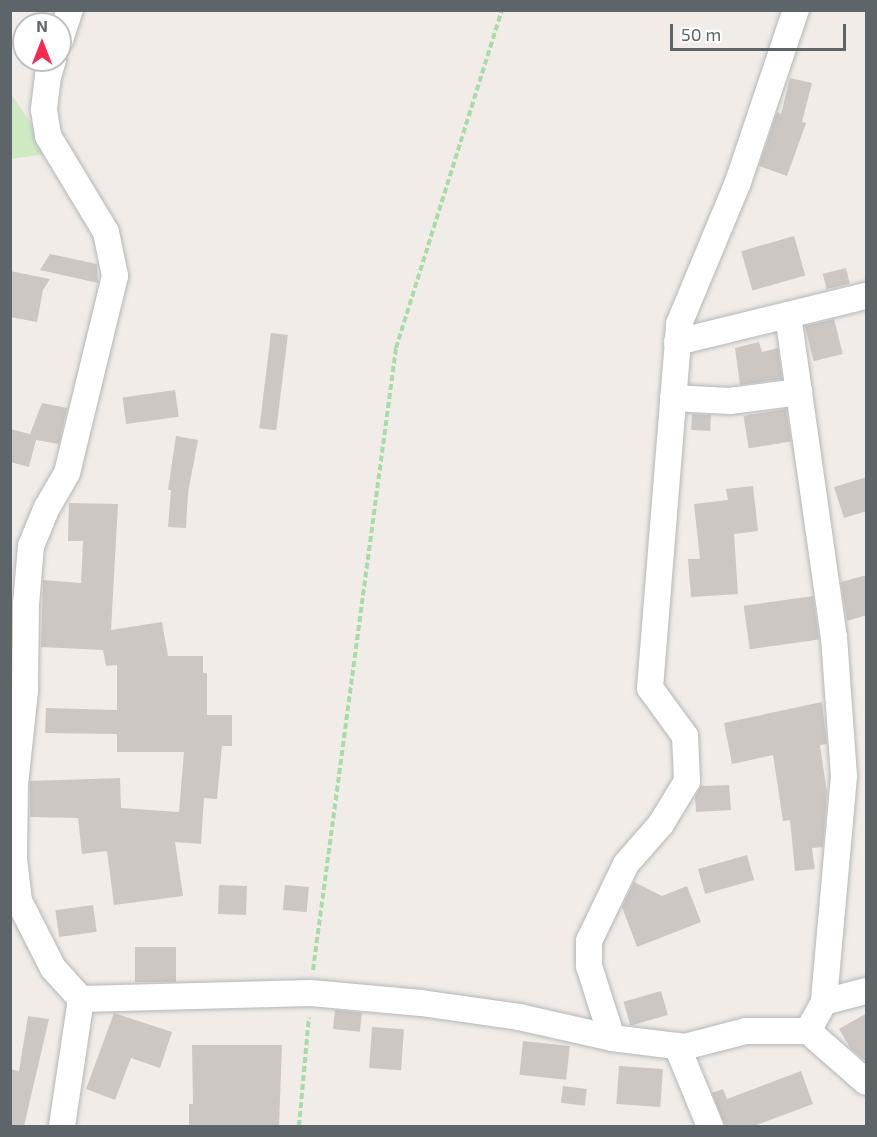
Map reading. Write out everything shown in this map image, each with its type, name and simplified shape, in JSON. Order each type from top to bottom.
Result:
[{"type":"street","points":[[612,1038],[589,966],[589,940],[626,864],[661,824],[687,781],[685,736],[650,688],[679,324],[738,182],[796,10]]},
{"type":"street","points":[[49,72],[44,110],[48,135],[105,232],[112,254],[114,276],[67,472],[47,507],[31,546],[26,604],[25,692],[12,830],[15,901],[53,968],[81,999],[310,993],[420,1003],[508,1015],[612,1038],[684,1047],[746,1031],[808,1031],[867,1082]]},
{"type":"street","points":[[677,342],[867,296]]},
{"type":"street","points":[[788,315],[834,637],[844,776],[824,1002],[808,1031]]},
{"type":"street","points":[[673,398],[730,401],[799,392]]},
{"type":"street","points":[[824,1002],[867,991]]},
{"type":"street","points":[[62,1126],[81,999]]},
{"type":"street","points":[[677,1046],[710,1126]]},
{"type":"path","points":[[299,1126],[310,993],[396,348],[502,10]]},
{"type":"green space","points":[[11,94],[51,153],[11,159]]},
{"type":"building","points":[[790,78],[812,83],[802,122],[806,123],[787,176],[759,166],[777,112],[781,114]]},
{"type":"building","points":[[794,236],[805,275],[752,291],[741,251]]},
{"type":"building","points":[[50,254],[97,264],[98,283],[40,270]]},
{"type":"building","points":[[846,268],[850,284],[827,289],[823,274]]},
{"type":"building","points":[[10,271],[50,279],[43,290],[37,322],[10,317]]},
{"type":"building","points":[[834,319],[843,354],[814,361],[805,326]]},
{"type":"building","points":[[271,333],[288,335],[276,430],[259,428]]},
{"type":"building","points":[[759,342],[762,352],[778,348],[782,379],[740,385],[735,348]]},
{"type":"building","points":[[175,390],[179,417],[126,424],[123,397]]},
{"type":"building","points":[[42,403],[67,408],[59,444],[36,440],[29,467],[10,462],[10,429],[30,434]]},
{"type":"building","points":[[786,409],[791,442],[749,448],[744,416]]},
{"type":"building","points":[[692,414],[711,415],[710,431],[691,430]]},
{"type":"building","points":[[176,436],[198,440],[188,493],[186,528],[168,527],[171,490],[168,490]]},
{"type":"building","points":[[867,477],[867,511],[844,518],[834,487]]},
{"type":"building","points":[[753,486],[758,531],[734,534],[738,594],[691,597],[688,559],[700,559],[694,504],[728,500],[726,489]]},
{"type":"building","points":[[69,503],[118,504],[111,630],[162,622],[168,656],[203,656],[203,673],[207,673],[207,715],[232,715],[232,746],[222,746],[217,799],[204,798],[201,844],[175,842],[183,896],[114,905],[107,851],[82,854],[78,818],[30,817],[30,781],[120,778],[121,808],[179,812],[184,752],[117,752],[117,734],[45,733],[46,708],[117,710],[117,665],[106,666],[103,650],[41,647],[43,580],[81,583],[83,541],[68,541]]},
{"type":"building","points":[[867,575],[867,615],[847,621],[841,582]]},
{"type":"building","points":[[813,596],[819,640],[750,649],[744,606]]},
{"type":"building","points":[[822,702],[827,744],[820,745],[827,793],[823,847],[812,848],[815,869],[795,871],[790,820],[783,821],[773,755],[732,764],[724,723]]},
{"type":"building","points":[[729,785],[731,810],[696,812],[695,797],[701,786]]},
{"type":"building","points":[[747,855],[754,880],[705,894],[698,869]]},
{"type":"building","points":[[634,882],[662,896],[687,886],[701,922],[637,947],[622,907]]},
{"type":"building","points":[[219,885],[247,886],[246,915],[218,914]]},
{"type":"building","points":[[285,885],[309,887],[307,912],[283,910]]},
{"type":"building","points":[[93,905],[97,932],[59,937],[55,910]]},
{"type":"building","points":[[135,947],[176,947],[176,982],[135,982]]},
{"type":"building","points":[[661,991],[668,1015],[630,1026],[624,1002]]},
{"type":"building","points":[[335,1010],[362,1013],[360,1032],[333,1029]]},
{"type":"building","points":[[114,1013],[172,1032],[160,1068],[131,1058],[115,1100],[86,1089]]},
{"type":"building","points":[[867,1013],[867,1062],[851,1049],[839,1029]]},
{"type":"building","points":[[28,1016],[49,1019],[24,1126],[10,1126],[10,1069],[19,1071]]},
{"type":"building","points":[[372,1027],[404,1029],[401,1070],[369,1068]]},
{"type":"building","points":[[523,1041],[570,1046],[566,1080],[519,1075]]},
{"type":"building","points":[[192,1045],[282,1045],[279,1126],[189,1126],[189,1104],[193,1104]]},
{"type":"building","points":[[619,1066],[663,1069],[660,1107],[616,1104]]},
{"type":"building","points":[[801,1071],[813,1104],[754,1126],[725,1126],[712,1093],[723,1089],[727,1099]]},
{"type":"building","points":[[563,1086],[587,1089],[585,1106],[561,1103]]}]
